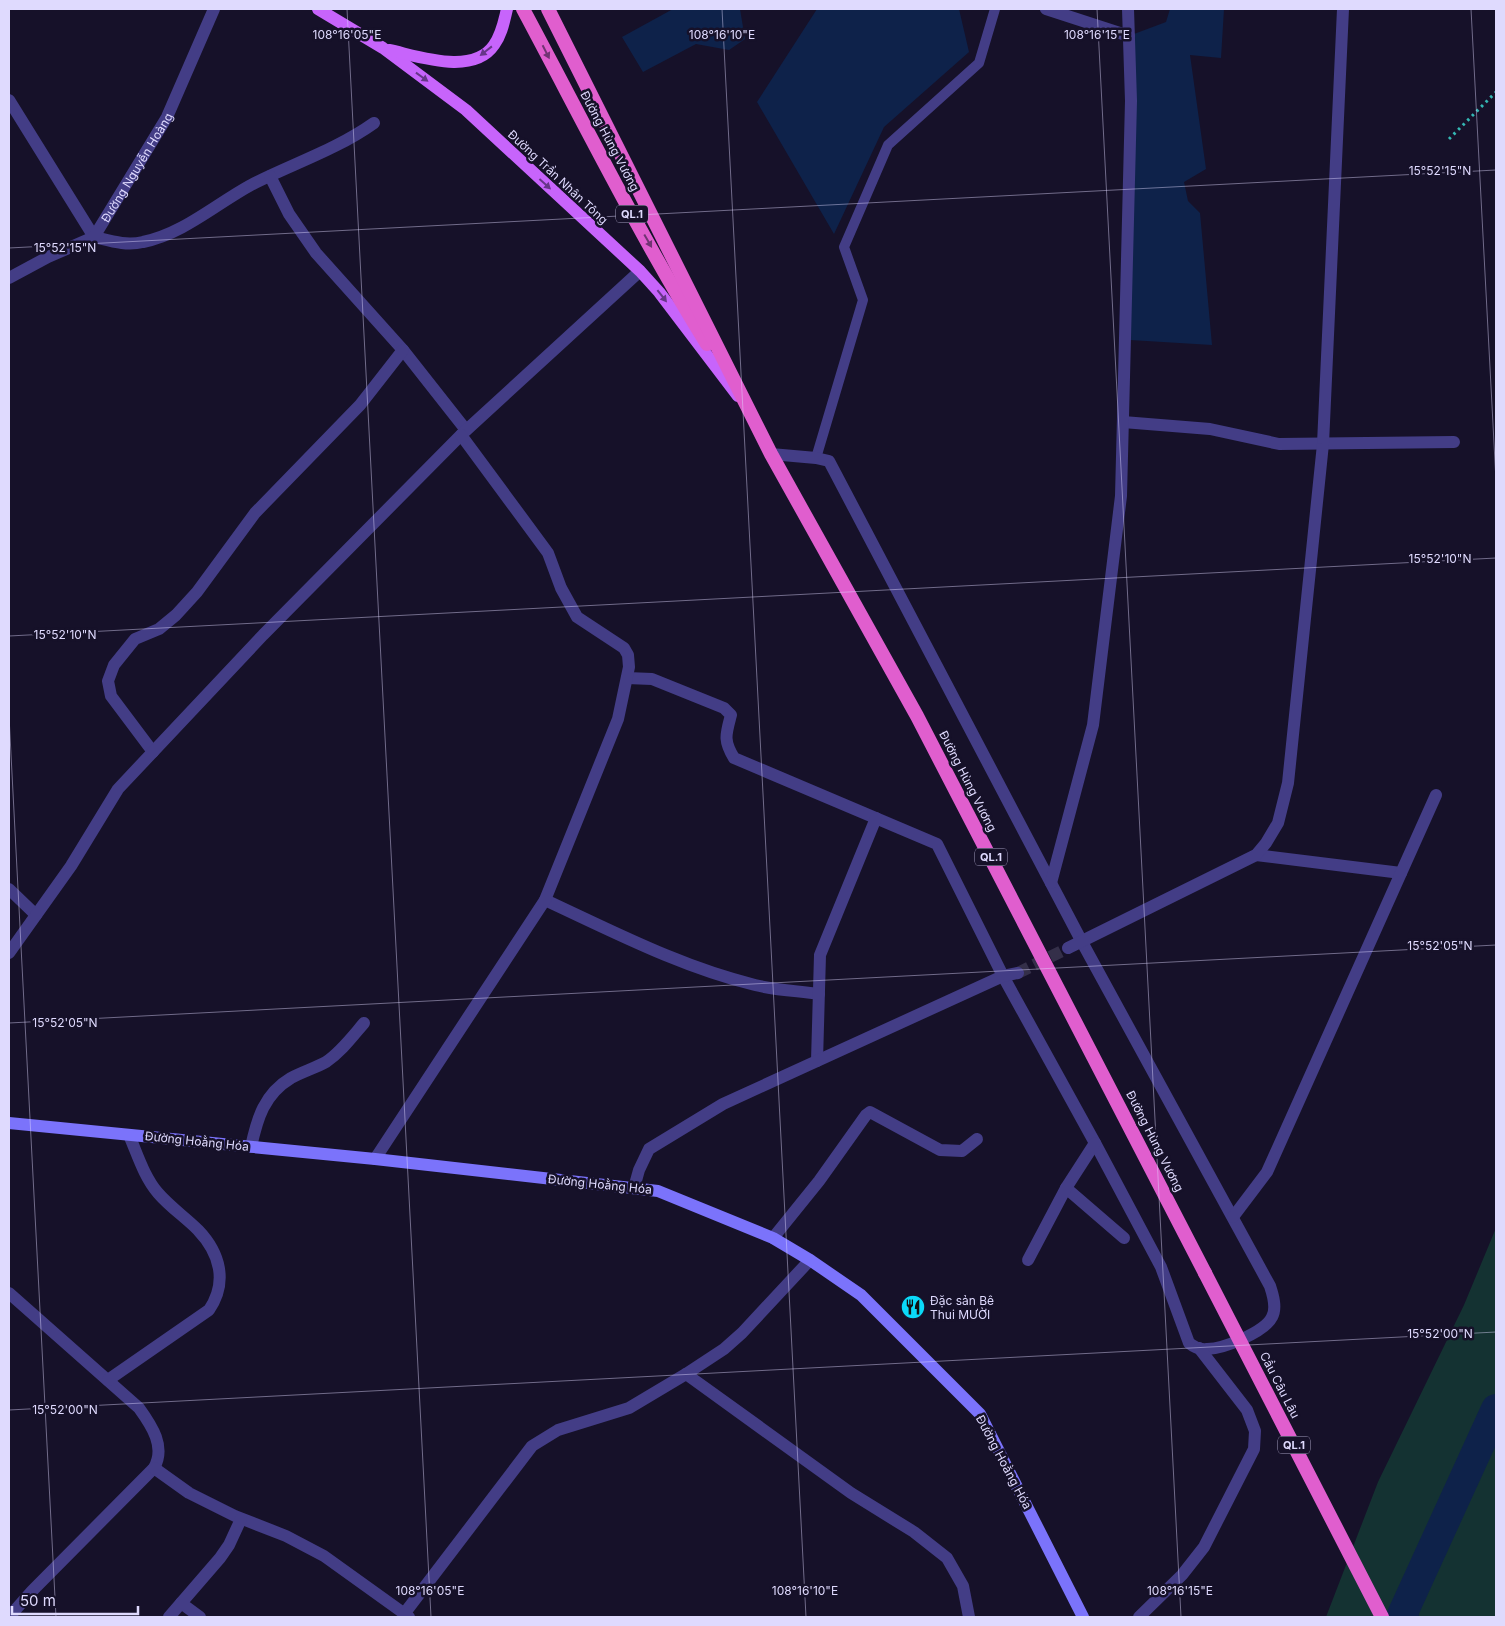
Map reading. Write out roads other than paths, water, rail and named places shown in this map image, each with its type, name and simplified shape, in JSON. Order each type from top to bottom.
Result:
[{"type":"highway","name":"Đường Hùng Vương","points":[[523,9],[613,180],[680,300],[752,414]]},
{"type":"highway","name":"Đường Hùng Vương","points":[[548,9],[771,454],[917,716],[1205,1272]]},
{"type":"highway","name":"Cầu Câu Lâu","points":[[1205,1272],[1382,1617]]},
{"type":"main road","name":"Đường Trần Nhân Tông","points":[[318,9],[383,48],[466,110],[640,271],[659,292],[752,414]]},
{"type":"main road","name":"Đường Trần Nhân Tông","points":[[383,48],[438,61],[460,62],[480,57],[494,46],[503,26],[506,9]]},
{"type":"main road","name":"Đường Hoằng Hóa","points":[[9,1123],[251,1146],[658,1191],[773,1238],[810,1260],[861,1295],[980,1414],[1083,1617]]},
{"type":"street","name":"Đường Nguyễn Hoàng","points":[[9,278],[48,257],[94,237],[167,117],[214,9]]},
{"type":"street","points":[[1046,9],[1129,36]]},
{"type":"street","points":[[1051,883],[1094,725],[1121,496],[1131,101],[1128,9]]},
{"type":"street","points":[[1068,948],[1256,855],[1266,844],[1278,823],[1288,784],[1323,444],[1343,9]]},
{"type":"street","points":[[9,100],[94,237],[121,244],[132,244],[161,237],[177,230],[270,176],[347,141],[374,123]]},
{"type":"street","points":[[270,176],[289,214],[316,253],[403,350],[548,552],[561,588],[576,617],[622,646],[627,652],[629,666],[618,719],[546,900],[375,1159]]},
{"type":"street","points":[[9,952],[71,866],[118,789],[263,635],[463,433],[640,271]]},
{"type":"street","points":[[153,752],[111,696],[108,681],[114,664],[135,639],[159,629],[176,615],[197,592],[256,513],[360,405],[403,350]]},
{"type":"street","points":[[1123,422],[1210,429],[1278,444],[1454,442]]},
{"type":"street","points":[[771,454],[829,460],[1082,942],[1270,1286],[1274,1303],[1272,1317],[1269,1322],[1248,1337],[1224,1347],[1198,1348]]},
{"type":"street","points":[[627,678],[652,679],[724,708],[731,715],[726,735],[727,746],[734,758],[937,844],[1003,976],[1095,1143],[1160,1267],[1189,1343],[1198,1348],[1247,1410],[1255,1431],[1254,1449],[1204,1547],[1182,1575],[1139,1617]]},
{"type":"street","points":[[1234,1217],[1267,1172],[1436,795]]},
{"type":"street","points":[[817,1061],[820,955],[876,818]]},
{"type":"street","points":[[1256,855],[1401,873]]},
{"type":"street","points":[[9,889],[36,915]]},
{"type":"street","points":[[546,900],[675,960],[714,974],[756,986],[819,994]]},
{"type":"street","points":[[634,1188],[639,1170],[649,1148],[723,1104],[1003,976],[1018,973]]},
{"type":"street","points":[[251,1146],[262,1108],[273,1094],[289,1079],[326,1062],[343,1047],[364,1023]]},
{"type":"street","points":[[773,1238],[819,1181],[870,1112],[940,1150],[962,1151],[977,1139]]},
{"type":"street","points":[[108,1380],[209,1310],[220,1286],[219,1269],[212,1249],[199,1230],[159,1194],[152,1185],[129,1134]]},
{"type":"street","points":[[1028,1260],[1066,1188],[1095,1143]]},
{"type":"street","points":[[1066,1188],[1124,1238]]},
{"type":"street","points":[[154,1468],[189,1493],[241,1519],[286,1536],[324,1556],[407,1616],[532,1446],[558,1430],[629,1408],[686,1374],[724,1348],[742,1332],[810,1260]]},
{"type":"street","points":[[9,1293],[139,1408],[150,1423],[158,1441],[158,1462],[154,1468],[9,1617]]},
{"type":"street","points":[[686,1374],[851,1493],[914,1532],[946,1558],[963,1586],[969,1617]]},
{"type":"street","points":[[169,1617],[229,1546],[241,1519]]},
{"type":"street","points":[[181,1603],[200,1617]]},
{"type":"lane","points":[[816,458],[863,300],[844,248],[888,145],[979,63],[995,9]]},
{"type":"water","points":[[673,9],[740,9],[745,39],[729,50],[696,44],[643,72],[622,37]]},
{"type":"water","points":[[817,9],[959,9],[969,52],[884,127],[834,234],[757,102]]},
{"type":"water","points":[[1170,9],[1224,9],[1221,58],[1190,55],[1206,169],[1184,182],[1188,201],[1200,213],[1212,345],[1130,340],[1134,34],[1166,22]]},
{"type":"waterway","points":[[1401,1617],[1496,1409]]},
{"type":"waterway","points":[[1403,1610],[1410,1617]]},
{"type":"tunnel","points":[[1018,973],[1068,948]]},
{"type":"place","name":"Đặc sản Bê Thui MƯỜI","points":[[913,1307]]}]
